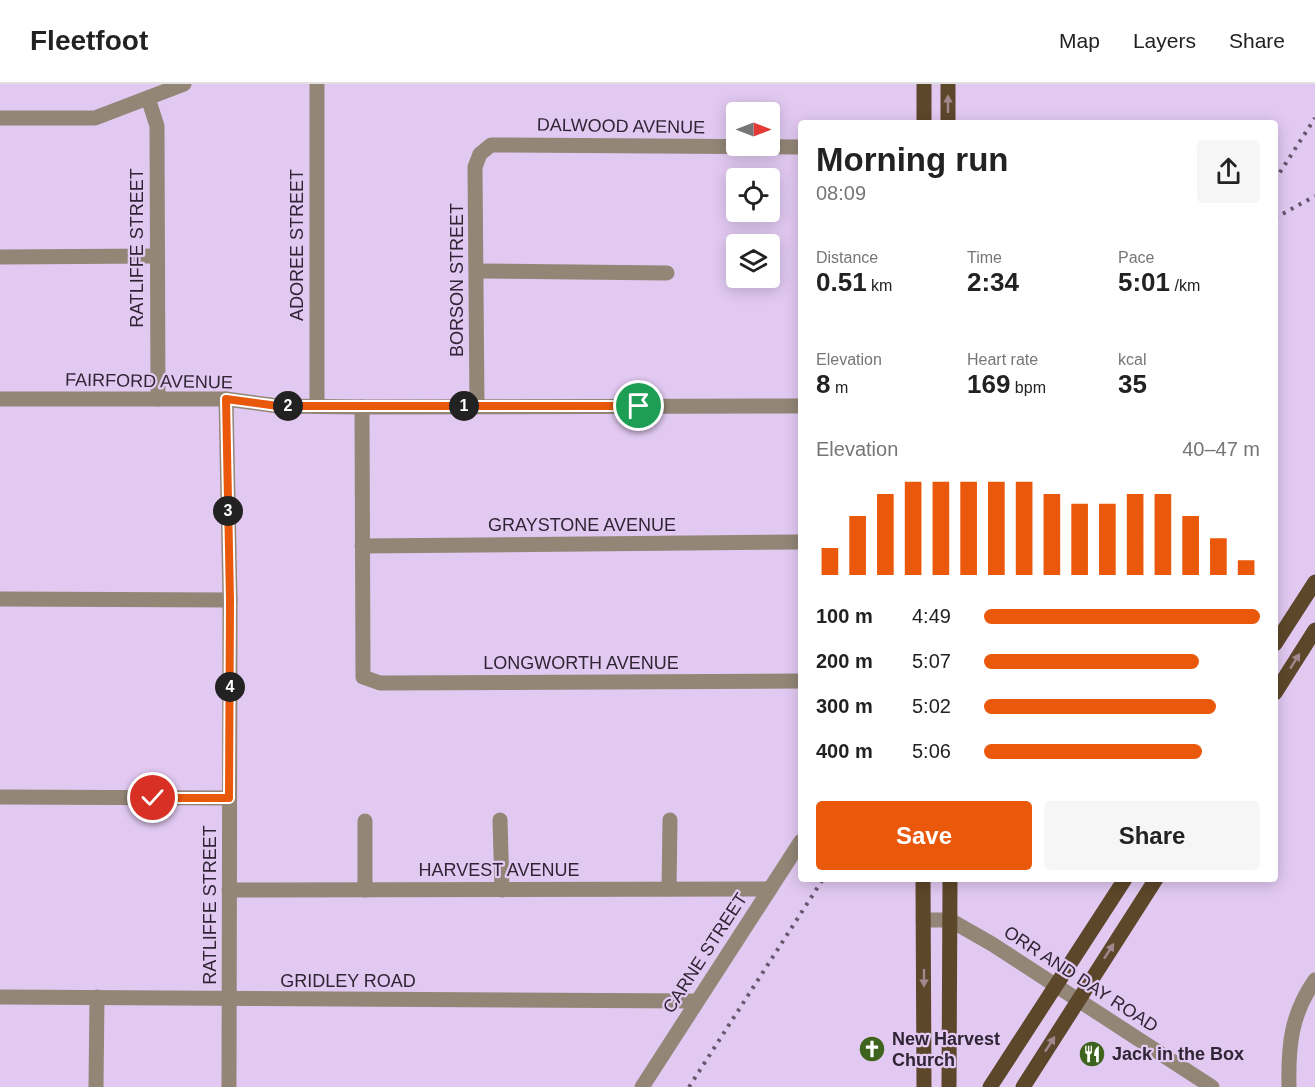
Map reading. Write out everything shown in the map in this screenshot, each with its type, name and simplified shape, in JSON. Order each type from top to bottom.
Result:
[{"type":"main road","points":[[924,84],[924,120]]},
{"type":"main road","points":[[948,84],[948,120]]},
{"type":"main road","points":[[1278,639],[1315,582]]},
{"type":"main road","points":[[1278,688],[1315,630]]},
{"type":"main road","points":[[923,882],[924,1087]]},
{"type":"main road","points":[[947,1083],[950,882]]},
{"type":"main road","points":[[990,1087],[1123,882]]},
{"type":"main road","points":[[1023,1087],[1154,882]]},
{"type":"street","points":[[0,118],[95,118],[184,84]]},
{"type":"street","name":"ADOREE STREET","points":[[317,84],[317,406]]},
{"type":"street","name":"RATLIFFE STREET","points":[[148,98],[157,126],[158,399]]},
{"type":"street","name":"DALWOOD AVENUE","points":[[480,154],[491,145],[798,147]]},
{"type":"street","name":"BORSON STREET","points":[[477,406],[476,167],[480,154]]},
{"type":"street","points":[[0,257],[156,256]]},
{"type":"street","points":[[477,271],[667,273]]},
{"type":"street","name":"FAIRFORD AVENUE","points":[[0,399],[226,399],[278,406],[362,407],[798,406]]},
{"type":"street","name":"RATLIFFE STREET","points":[[226,399],[230,600],[229,1087]]},
{"type":"street","points":[[362,407],[363,546]]},
{"type":"street","name":"GRAYSTONE AVENUE","points":[[363,546],[798,542]]},
{"type":"street","name":"LONGWORTH AVENUE","points":[[363,546],[363,677],[380,683],[798,681]]},
{"type":"street","points":[[0,599],[230,600]]},
{"type":"street","points":[[0,797],[229,798]]},
{"type":"street","points":[[500,820],[502,890]]},
{"type":"street","points":[[669,889],[670,820]]},
{"type":"street","points":[[365,821],[365,891]]},
{"type":"street","name":"CARNE STREET","points":[[642,1087],[695,1001],[798,846]]},
{"type":"street","name":"HARVEST AVENUE","points":[[229,890],[770,889]]},
{"type":"street","points":[[923,920],[950,920]]},
{"type":"street","name":"ORR AND DAY ROAD","points":[[950,920],[1057,986],[1212,1087]]},
{"type":"street","points":[[1288,1087],[1288,1054],[1300,1002],[1315,980]]},
{"type":"street","name":"GRIDLEY ROAD","points":[[0,997],[695,1001]]},
{"type":"street","points":[[96,1087],[97,997]]},
{"type":"railway","points":[[1278,175],[1315,118]]},
{"type":"railway","points":[[1278,216],[1315,196]]},
{"type":"railway","points":[[689,1087],[821,882]]},
{"type":"place","name":"New Harvest Church","points":[[872,1049]]},
{"type":"place","name":"Jack in the Box","points":[[1092,1054]]},
{"type":"route","points":[[153,798],[229,798],[230,600],[226,399],[278,406],[639,406]]}]
